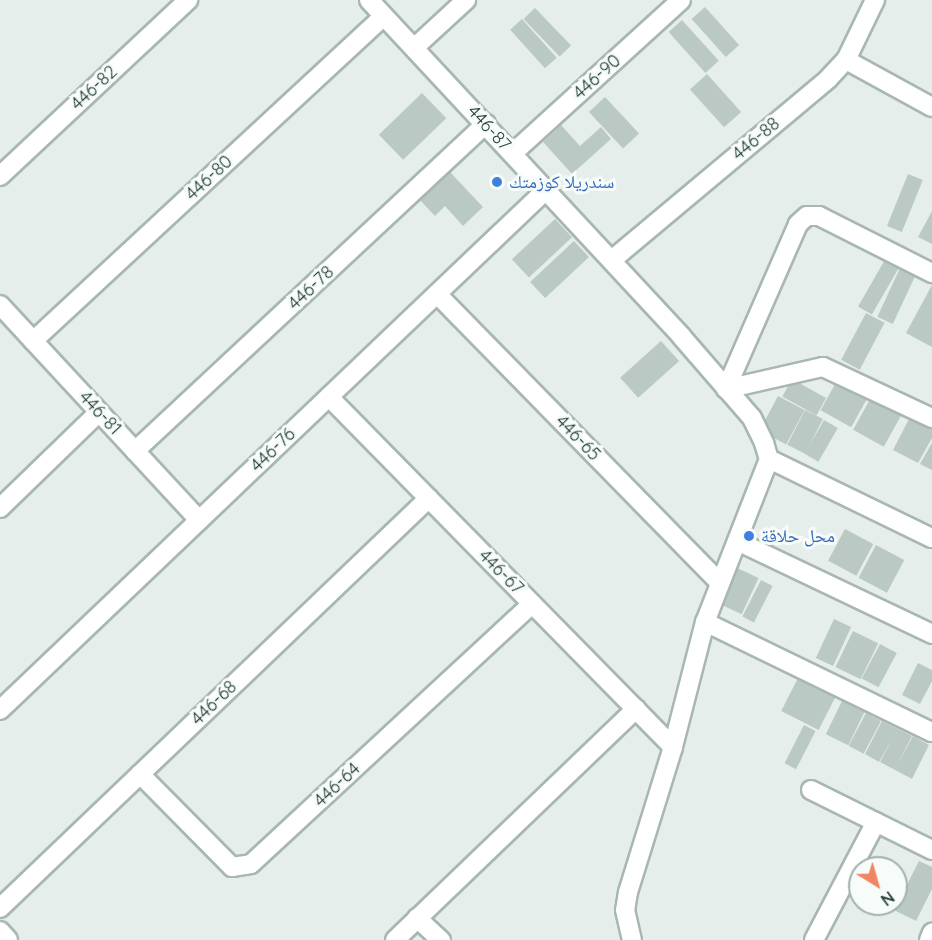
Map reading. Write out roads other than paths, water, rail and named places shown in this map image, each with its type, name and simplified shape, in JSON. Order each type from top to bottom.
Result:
[{"type":"street","name":"446-82","points":[[0,176],[188,0]]},
{"type":"street","name":"446-87","points":[[369,0],[613,259],[681,336],[752,418],[769,459]]},
{"type":"street","points":[[414,48],[466,0]]},
{"type":"street","name":"446-90","points":[[513,153],[681,0]]},
{"type":"street","name":"446-88","points":[[613,259],[828,80],[846,60],[875,0]]},
{"type":"street","name":"446-80","points":[[33,341],[384,16]]},
{"type":"street","points":[[846,60],[932,107]]},
{"type":"street","name":"446-78","points":[[135,452],[486,124]]},
{"type":"street","name":"446-76","points":[[0,710],[547,189]]},
{"type":"street","points":[[726,389],[798,224],[807,216],[819,216],[932,273]]},
{"type":"street","name":"446-65","points":[[436,294],[720,583]]},
{"type":"street","name":"446-81","points":[[0,305],[199,520]]},
{"type":"street","points":[[726,389],[823,368],[932,418]]},
{"type":"street","name":"446-67","points":[[329,397],[674,747]]},
{"type":"street","points":[[0,508],[99,412]]},
{"type":"street","points":[[632,940],[625,910],[674,747],[705,622],[769,459],[932,538]]},
{"type":"street","name":"446-68","points":[[0,908],[429,498]]},
{"type":"street","points":[[737,541],[932,634]]},
{"type":"street","name":"446-64","points":[[140,774],[232,867],[251,864],[532,604]]},
{"type":"street","points":[[705,622],[932,732]]},
{"type":"street","points":[[395,940],[636,709]]},
{"type":"street","points":[[812,790],[932,850]]},
{"type":"street","points":[[814,940],[876,822]]},
{"type":"street","points":[[417,918],[441,940]]},
{"type":"street","points":[[0,931],[8,940]]},
{"type":"street","points":[[929,940],[932,933]]},
{"type":"place","name":"سندريلا كوزمتك","points":[[497,182]]},
{"type":"place","name":"محل حلاقة","points":[[749,536]]}]
